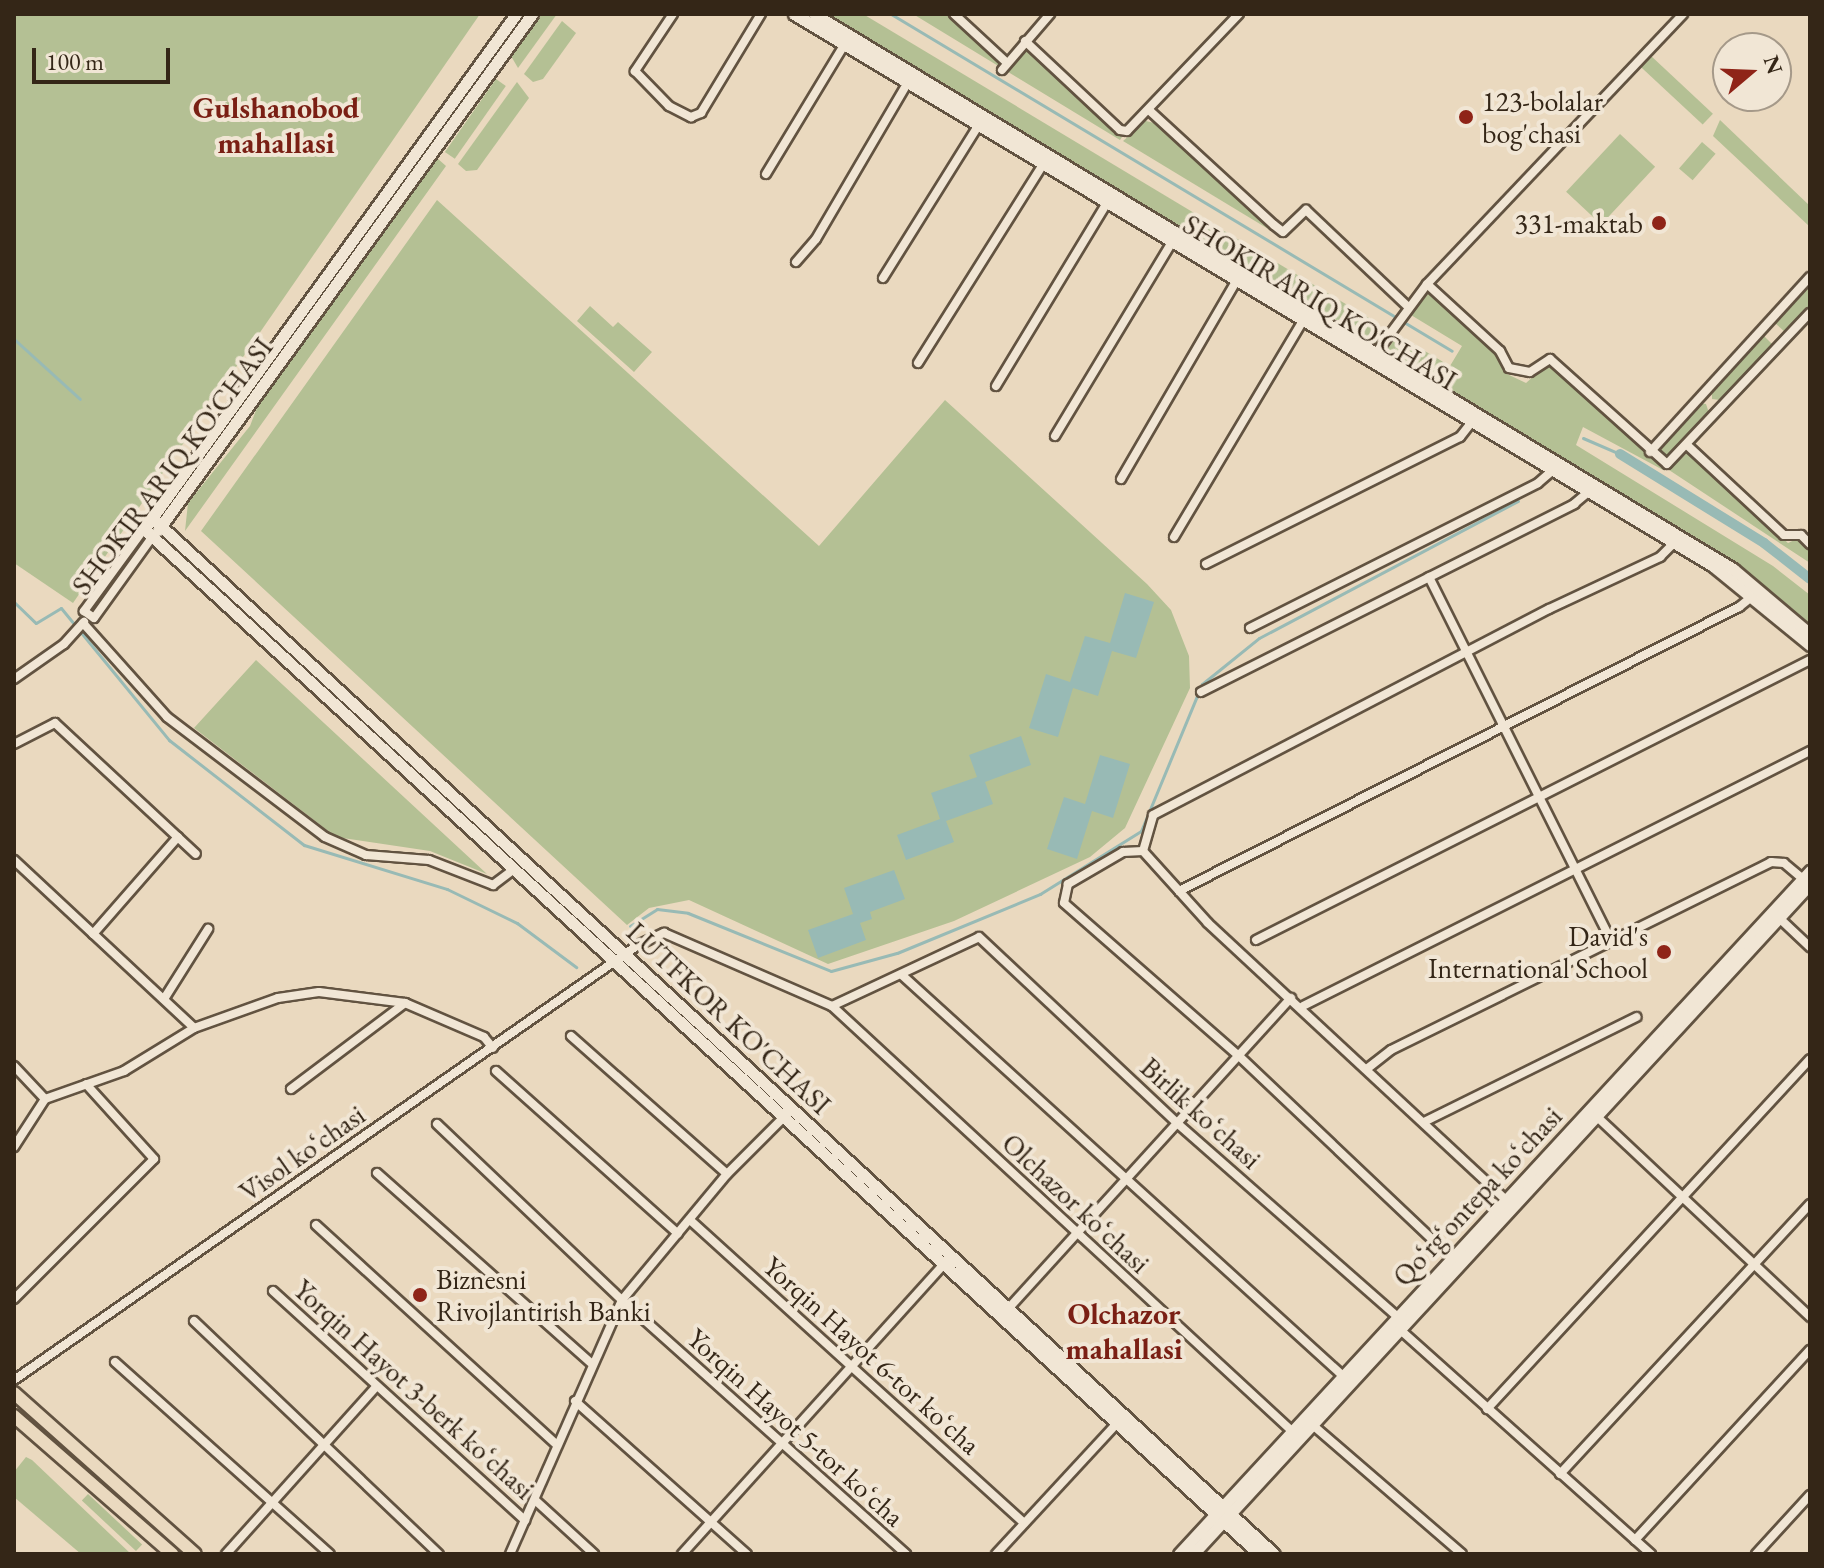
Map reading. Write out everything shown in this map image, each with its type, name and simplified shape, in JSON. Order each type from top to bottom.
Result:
[{"type":"main road","name":"SHOKIRARIQ KO'CHASI","points":[[156,522],[516,14]]},
{"type":"main road","name":"SHOKIRARIQ KO'CHASI","points":[[148,533],[532,14]]},
{"type":"main road","name":"SHOKIRARIQ KO'CHASI","points":[[794,14],[847,40],[911,78],[1677,540],[1757,592],[1810,634]]},
{"type":"main road","name":"SHOKIRARIQ KO'CHASI","points":[[814,14],[847,40]]},
{"type":"main road","name":"SHOKIRARIQ KO'CHASI","points":[[1306,316],[1376,353],[1553,470],[1593,489]]},
{"type":"main road","name":"LUTFKOR KO'CHASI","points":[[156,522],[620,958],[1120,1420],[1223,1514],[1274,1554]]},
{"type":"main road","name":"LUTFKOR KO'CHASI","points":[[148,533],[514,869],[620,958]]},
{"type":"main road","name":"SHOKIRARIQ KO'CHASI","points":[[1757,592],[1810,645]]},
{"type":"main road","name":"Qoʻrgʻontepa koʻchasi","points":[[1179,1554],[1223,1514],[1808,878]]},
{"type":"main road","name":"Qoʻrgʻontepa koʻchasi","points":[[1193,1554],[1292,1431],[1308,1421],[1343,1376],[1397,1323],[1452,1258],[1593,1113]]},
{"type":"main road","points":[[14,1393],[195,1554]]},
{"type":"main road","points":[[14,1416],[172,1554],[174,1545],[183,1543]]},
{"type":"main road","name":"LUTFKOR KO'CHASI","points":[[1223,1514],[1259,1554]]},
{"type":"street","points":[[673,14],[635,71],[669,106],[691,117],[701,113],[761,14]]},
{"type":"street","points":[[954,14],[1004,66],[1050,14]]},
{"type":"street","points":[[1025,41],[1120,130],[1130,130],[1239,14]]},
{"type":"street","points":[[1376,353],[1404,310],[1427,284],[1683,14]]},
{"type":"street","points":[[766,174],[847,40]]},
{"type":"street","points":[[796,262],[816,239],[911,78]]},
{"type":"street","points":[[1150,111],[1281,235],[1306,210],[1404,310]]},
{"type":"street","points":[[883,278],[981,120]]},
{"type":"street","points":[[918,363],[1046,160]]},
{"type":"street","points":[[996,386],[1110,198]]},
{"type":"street","points":[[1055,436],[1174,237]]},
{"type":"street","points":[[1121,479],[1239,276]]},
{"type":"street","points":[[1650,452],[1810,277]]},
{"type":"street","points":[[1427,284],[1500,351],[1509,368],[1530,372],[1550,359],[1650,452],[1667,464],[1810,313]]},
{"type":"street","points":[[1174,537],[1306,316]]},
{"type":"street","points":[[1206,564],[1460,437],[1475,418]]},
{"type":"street","points":[[1687,445],[1784,535],[1801,535],[1810,544]]},
{"type":"street","points":[[1250,628],[1538,483],[1553,470]]},
{"type":"street","points":[[1201,692],[1429,577],[1593,489]]},
{"type":"street","name":"SHOKIRARIQ KO'CHASI","points":[[83,623],[89,615],[84,611],[148,533]]},
{"type":"street","points":[[1143,851],[1153,815],[1467,652],[1660,557],[1677,540]]},
{"type":"street","points":[[1429,577],[1610,939]]},
{"type":"street","points":[[1179,891],[1757,592]]},
{"type":"street","points":[[14,679],[64,644],[83,623],[167,717],[335,843],[366,855],[429,860],[493,885],[514,869]]},
{"type":"street","points":[[1256,940],[1810,660]]},
{"type":"street","points":[[14,744],[55,723],[196,854]]},
{"type":"street","points":[[1303,1006],[1810,751]]},
{"type":"street","points":[[93,934],[178,837]]},
{"type":"street","points":[[1143,851],[1179,891],[1506,1200]]},
{"type":"street","points":[[1143,851],[1123,852],[1068,884],[1064,903],[1239,1056],[1452,1258]]},
{"type":"street","points":[[14,860],[194,1028]]},
{"type":"street","points":[[1368,1068],[1391,1050],[1771,862],[1784,863],[1808,878]]},
{"type":"street","points":[[1776,914],[1810,947]]},
{"type":"street","points":[[164,999],[208,929]]},
{"type":"street","name":"Olchazor koʻchasi","points":[[620,958],[654,936],[669,934],[832,1006],[1292,1431]]},
{"type":"street","name":"Birlik koʻchasi","points":[[903,976],[979,937],[1487,1409],[1651,1554]]},
{"type":"street","name":"Visol koʻchasi","points":[[14,1380],[620,958]]},
{"type":"street","points":[[832,1006],[903,976],[1343,1376]]},
{"type":"street","points":[[14,1147],[45,1099],[124,1071],[194,1028],[300,994],[405,1003],[484,1037],[493,1048]]},
{"type":"street","points":[[1005,1313],[1291,998]]},
{"type":"street","points":[[291,1089],[405,1003]]},
{"type":"street","points":[[1424,1122],[1636,1017]]},
{"type":"street","points":[[571,1036],[727,1174]]},
{"type":"street","points":[[1487,1409],[1810,1059]]},
{"type":"street","points":[[14,1066],[45,1099]]},
{"type":"street","points":[[496,1071],[678,1234]]},
{"type":"street","points":[[14,1299],[154,1159],[86,1084]]},
{"type":"street","points":[[510,1554],[590,1362],[622,1300],[727,1174],[788,1113]]},
{"type":"street","points":[[1593,1113],[1810,1317]]},
{"type":"street","name":"Yorqin Hayot 5-tor koʻcha","points":[[437,1124],[622,1300],[906,1554]]},
{"type":"street","points":[[377,1173],[590,1362]]},
{"type":"street","points":[[1560,1474],[1810,1204]]},
{"type":"street","name":"Yorqin Hayot 6-tor koʻcha","points":[[690,1220],[1024,1523]]},
{"type":"street","points":[[316,1225],[557,1445]]},
{"type":"street","points":[[682,1554],[947,1260]]},
{"type":"street","name":"Yorqin Hayot 3-berk koʻchasi","points":[[273,1291],[525,1520]]},
{"type":"street","points":[[194,1321],[439,1554]]},
{"type":"street","points":[[1635,1540],[1810,1350]]},
{"type":"street","points":[[115,1362],[330,1554]]},
{"type":"street","points":[[226,1554],[376,1387]]},
{"type":"street","points":[[575,1401],[747,1554]]},
{"type":"street","points":[[996,1554],[1120,1420]]},
{"type":"street","points":[[1308,1421],[1462,1554]]},
{"type":"street","points":[[1756,1554],[1810,1495]]},
{"type":"street","points":[[535,1500],[594,1554]]},
{"type":"green space","points":[[14,14],[480,14],[73,603],[14,563]]},
{"type":"green space","points":[[542,14],[557,14],[518,68],[511,56]]},
{"type":"green space","points":[[826,14],[863,14],[1374,321],[1381,335],[1376,344]]},
{"type":"green space","points":[[913,14],[946,14],[1005,70]]},
{"type":"green space","points":[[562,21],[576,33],[543,79],[533,82],[524,74]]},
{"type":"green space","points":[[1028,50],[1122,137],[1120,140],[1005,70]]},
{"type":"green space","points":[[1650,55],[1713,114],[1703,125],[1640,66]]},
{"type":"green space","points":[[496,79],[506,86],[455,159],[445,152]]},
{"type":"green space","points":[[517,82],[529,98],[477,170],[466,171],[458,164]]},
{"type":"green space","points":[[1720,120],[1810,206],[1810,227],[1713,136]]},
{"type":"green space","points":[[1146,121],[1158,124],[1275,233],[1123,141]]},
{"type":"green space","points":[[1620,134],[1655,167],[1601,225],[1566,192]]},
{"type":"green space","points":[[1702,142],[1716,154],[1693,180],[1679,168]]},
{"type":"green space","points":[[437,158],[446,166],[185,531],[188,503],[250,426],[258,405]]},
{"type":"green space","points":[[437,200],[819,546],[945,400],[1147,584],[1171,610],[1189,656],[1190,688],[1125,828],[1090,857],[954,921],[828,964],[689,900],[649,908],[627,925],[201,531]]},
{"type":"green space","points":[[1810,285],[1810,306],[1785,332],[1774,322]]},
{"type":"green space","points":[[1429,293],[1495,352],[1507,374],[1526,383],[1545,366],[1554,367],[1665,471],[1583,427],[1576,445],[1773,566],[1810,595],[1810,624],[1725,555],[1386,351],[1398,335],[1450,366],[1462,346],[1411,315]]},
{"type":"green space","points":[[590,306],[613,327],[618,322],[652,352],[634,372],[577,321]]},
{"type":"green space","points":[[1763,335],[1774,346],[1720,400],[1712,399],[1712,388]]},
{"type":"green space","points":[[1698,403],[1706,404],[1709,413],[1670,456],[1661,455],[1658,449]]},
{"type":"green space","points":[[1688,452],[1788,543],[1799,538],[1810,549],[1810,563],[1669,470]]},
{"type":"green space","points":[[256,660],[487,874],[430,851],[336,837],[194,728]]},
{"type":"green space","points":[[26,1457],[131,1554],[81,1554],[14,1497],[14,1472]]},
{"type":"green space","points":[[88,1494],[142,1544],[136,1551],[82,1501]]},
{"type":"water","points":[[1125,593],[1154,602],[1136,658],[1112,651],[1098,696],[1073,688],[1058,737],[1029,728],[1046,674],[1070,682],[1085,636],[1110,643]]},
{"type":"water","points":[[1021,736],[1031,765],[985,782],[993,804],[946,821],[954,842],[906,860],[897,835],[940,819],[931,793],[977,777],[969,755]]},
{"type":"water","points":[[1100,755],[1130,764],[1113,818],[1092,811],[1077,859],[1047,849],[1064,797],[1085,804]]},
{"type":"water","points":[[894,870],[905,899],[870,912],[872,919],[860,923],[866,940],[818,958],[808,930],[853,914],[844,888]]},
{"type":"waterway","points":[[891,14],[1452,351]]},
{"type":"waterway","points":[[14,339],[80,399]]},
{"type":"waterway","points":[[1583,438],[1620,454]]},
{"type":"waterway","points":[[1620,454],[1764,543],[1810,579]]},
{"type":"waterway","points":[[630,926],[657,909],[688,913],[831,971],[897,953],[1040,894],[1141,831],[1202,684],[1259,638],[1518,501]]},
{"type":"waterway","points":[[14,602],[36,623],[61,608],[169,740],[304,845],[447,889],[517,923],[576,967]]},
{"type":"place","name":"123-bolalar bog'chasi","points":[[1466,117]]},
{"type":"place","name":"331-maktab","points":[[1659,223]]},
{"type":"place","name":"David's International School","points":[[1664,952]]},
{"type":"place","name":"Biznesni Rivojlantirish Banki","points":[[420,1295]]},
{"type":"district","name":"Gulshanobod mahallasi","points":[[276,125]]},
{"type":"district","name":"Olchazor mahallasi","points":[[1124,1331]]}]
